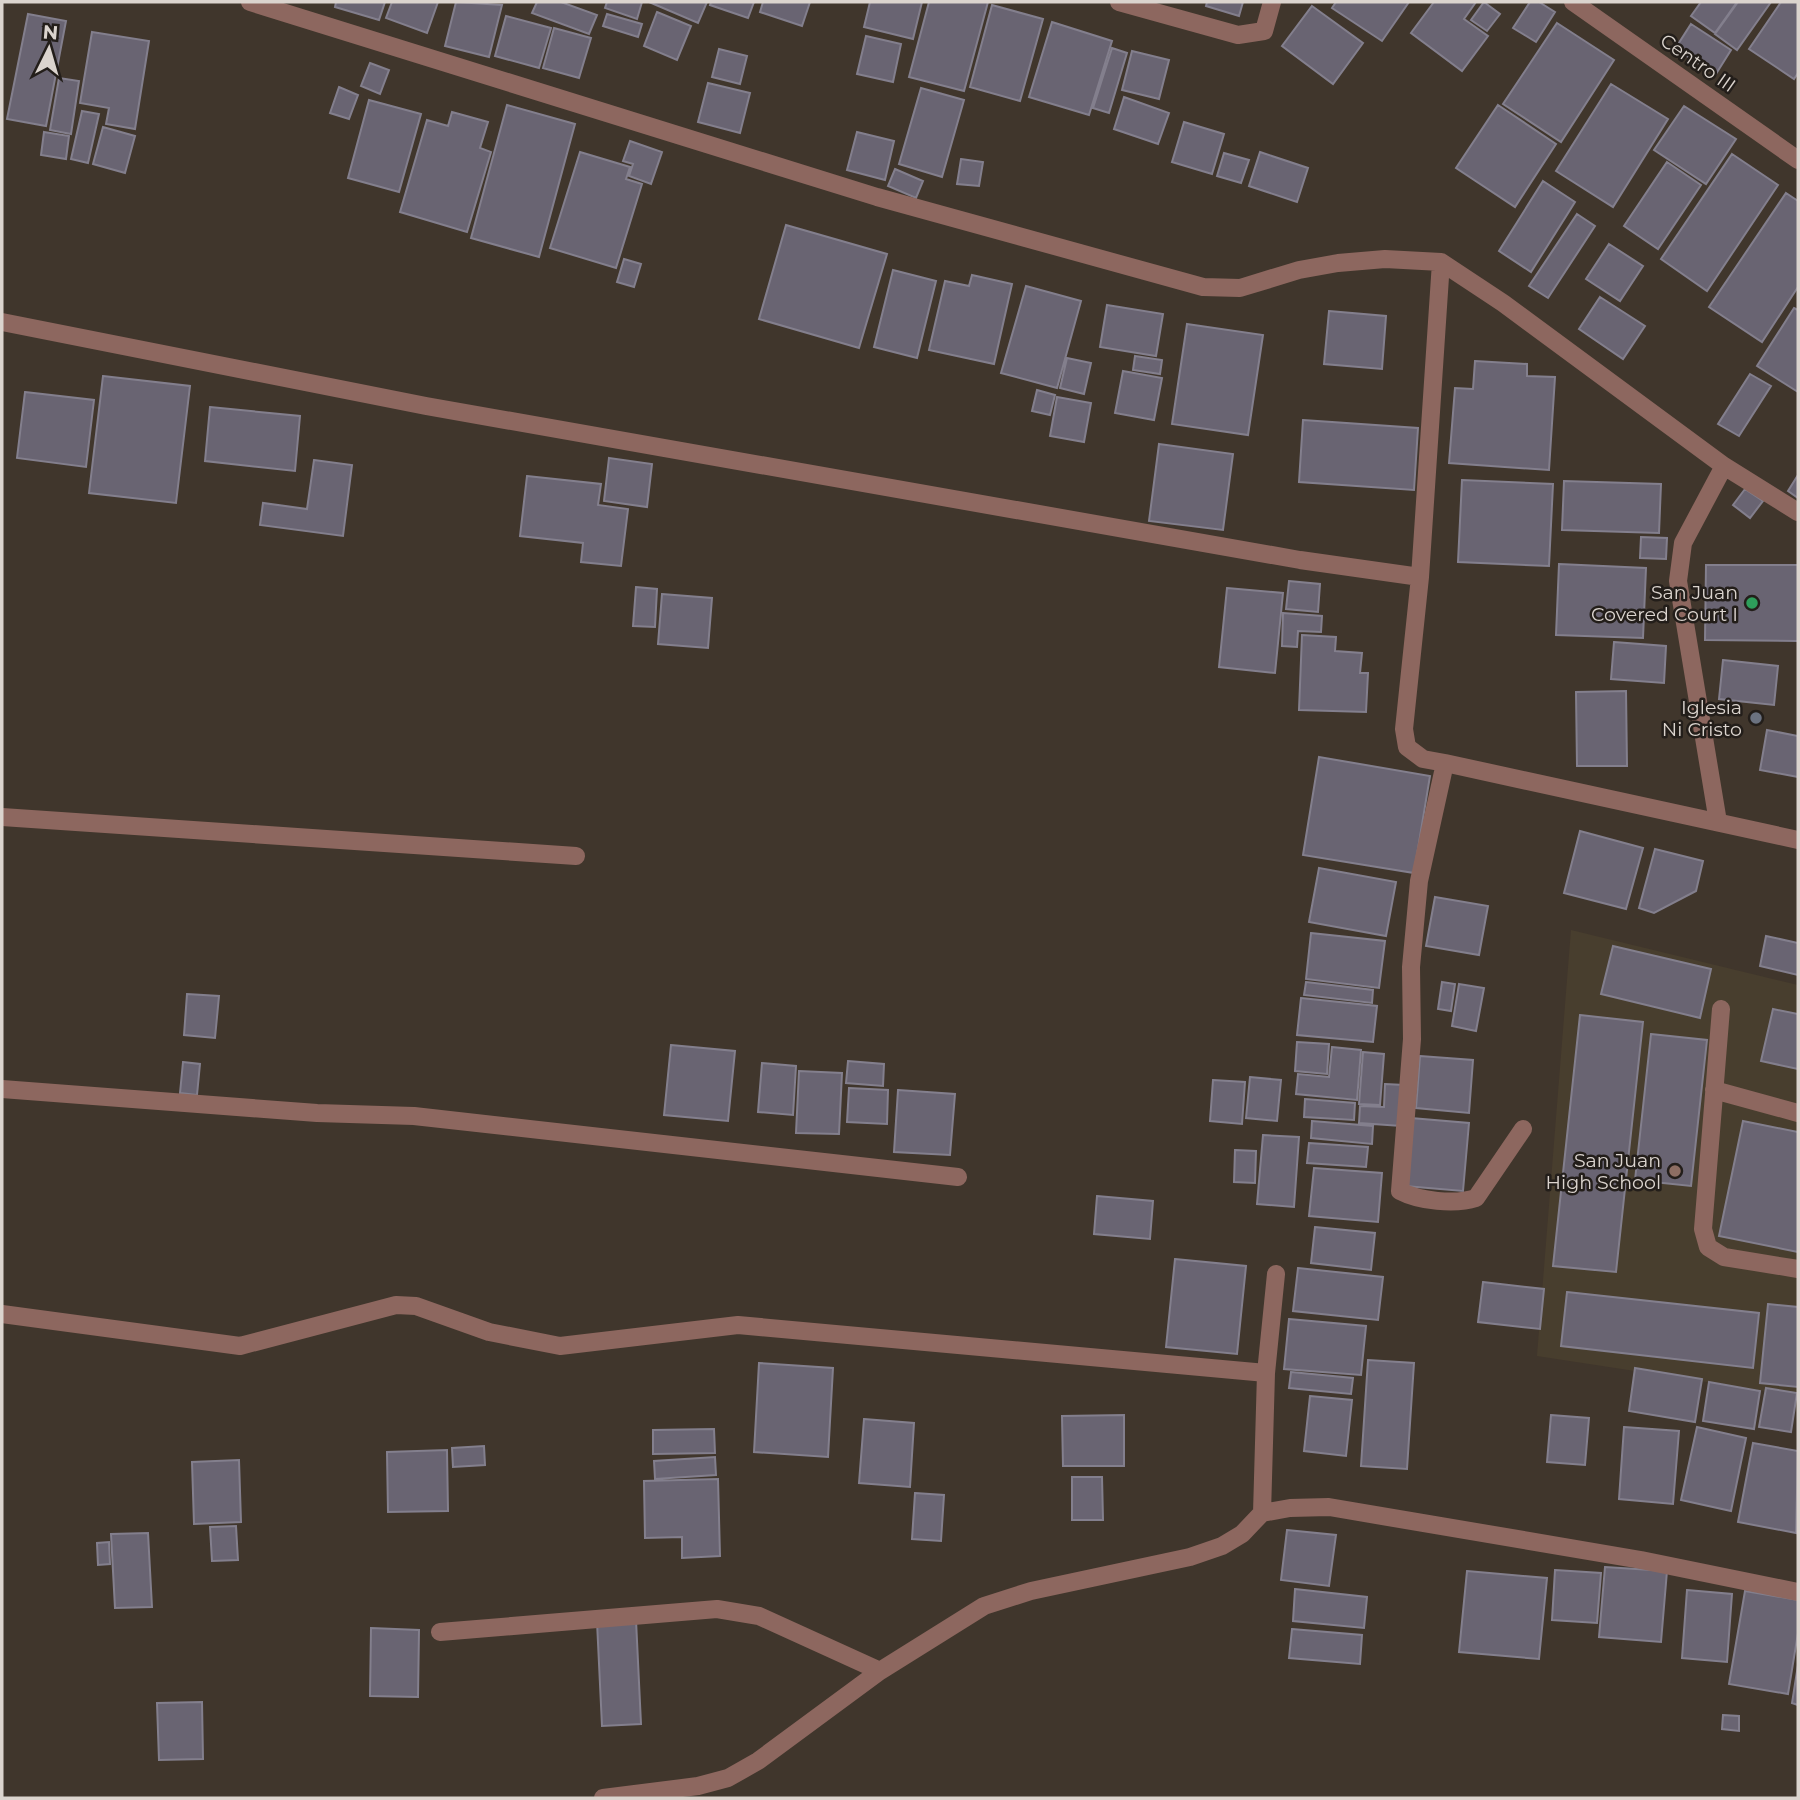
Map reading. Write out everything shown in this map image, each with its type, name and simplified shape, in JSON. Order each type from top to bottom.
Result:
[{"type":"street","points":[[250,2],[877,197],[1203,287],[1240,288],[1299,270],[1338,263],[1385,259],[1441,262],[1515,311],[1724,466],[1798,512]]},
{"type":"street","points":[[1119,2],[1238,35],[1264,31],[1272,2]]},
{"type":"street","name":"Centro III","points":[[1573,2],[1798,160]]},
{"type":"street","points":[[1441,262],[1419,577],[1404,729],[1407,747],[1423,759],[1798,840]]},
{"type":"street","points":[[2,322],[426,406],[1287,557],[1419,577]]},
{"type":"street","points":[[1718,822],[1678,581],[1683,543],[1724,466]]},
{"type":"street","points":[[1445,763],[1417,892],[1411,967],[1412,1039],[1399,1191],[1411,1197],[1451,1201],[1464,1202],[1476,1198],[1523,1129]]},
{"type":"street","points":[[2,817],[576,856]]},
{"type":"street","points":[[1721,1009],[1703,1229],[1708,1247],[1724,1256],[1798,1269]]},
{"type":"street","points":[[2,1089],[317,1113],[414,1116],[958,1177]]},
{"type":"street","points":[[1714,1090],[1798,1113]]},
{"type":"street","points":[[1262,1513],[1266,1373],[1276,1274]]},
{"type":"street","points":[[2,1314],[240,1346],[396,1305],[416,1306],[489,1332],[560,1346],[738,1325],[1266,1373]]},
{"type":"street","points":[[603,1798],[698,1786],[728,1778],[758,1761],[880,1671],[984,1606],[1031,1591],[1190,1557],[1222,1546],[1242,1534],[1262,1513],[1290,1508],[1329,1507],[1641,1560],[1798,1592]]},
{"type":"street","points":[[440,1632],[717,1609],[759,1616],[880,1671]]},
{"type":"shaded area","name":"San Juan High School","points":[[1571,930],[1798,985],[1798,1396],[1537,1356]]},
{"type":"building","points":[[336,2],[385,2],[379,20],[335,7]]},
{"type":"building","points":[[392,2],[438,2],[427,33],[386,18]]},
{"type":"building","points":[[456,2],[502,5],[489,57],[445,46]]},
{"type":"building","points":[[537,2],[561,2],[597,15],[589,34],[532,13]]},
{"type":"building","points":[[607,2],[642,2],[637,19],[605,8]]},
{"type":"building","points":[[649,2],[707,2],[698,23]]},
{"type":"building","points":[[711,2],[754,2],[748,18],[710,5]]},
{"type":"building","points":[[763,2],[810,2],[802,26],[760,12]]},
{"type":"building","points":[[870,2],[922,2],[913,39],[864,27]]},
{"type":"building","points":[[929,2],[988,2],[964,91],[909,77]]},
{"type":"building","points":[[1207,2],[1243,2],[1239,16],[1206,6]]},
{"type":"building","points":[[1336,2],[1409,2],[1382,41],[1332,8]]},
{"type":"building","points":[[1434,2],[1476,2],[1464,19],[1488,36],[1462,71],[1411,33]]},
{"type":"building","points":[[1484,2],[1500,14],[1487,31],[1471,20]]},
{"type":"building","points":[[1530,2],[1539,2],[1555,12],[1536,42],[1513,28]]},
{"type":"building","points":[[1701,2],[1737,2],[1715,33],[1691,16]]},
{"type":"building","points":[[1738,2],[1771,2],[1737,50],[1715,34]]},
{"type":"building","points":[[1781,2],[1798,2],[1798,73],[1794,79],[1749,49]]},
{"type":"building","points":[[992,5],[1043,19],[1020,101],[970,87]]},
{"type":"building","points":[[1312,6],[1363,43],[1333,84],[1282,46]]},
{"type":"building","points":[[657,12],[691,26],[677,60],[644,46]]},
{"type":"building","points":[[28,14],[66,21],[46,126],[7,119]]},
{"type":"building","points":[[607,14],[642,24],[638,37],[603,26]]},
{"type":"building","points":[[506,16],[551,28],[539,68],[495,56]]},
{"type":"building","points":[[1052,22],[1112,41],[1089,115],[1029,97]]},
{"type":"building","points":[[1557,23],[1614,60],[1561,142],[1503,104]]},
{"type":"building","points":[[1691,24],[1731,50],[1716,74],[1675,49]]},
{"type":"building","points":[[554,28],[591,38],[579,78],[543,68]]},
{"type":"building","points":[[92,32],[149,41],[135,129],[106,124],[109,108],[80,103]]},
{"type":"building","points":[[866,36],[901,44],[893,82],[857,74]]},
{"type":"building","points":[[1112,48],[1127,53],[1109,113],[1093,108]]},
{"type":"building","points":[[719,49],[747,56],[740,84],[712,77]]},
{"type":"building","points":[[1132,51],[1169,60],[1159,99],[1122,90]]},
{"type":"building","points":[[370,63],[389,70],[380,94],[361,86]]},
{"type":"building","points":[[59,78],[79,81],[71,134],[50,130]]},
{"type":"building","points":[[708,83],[750,93],[740,133],[698,122]]},
{"type":"building","points":[[1611,84],[1668,119],[1613,207],[1556,171]]},
{"type":"building","points":[[339,87],[358,95],[349,119],[330,113]]},
{"type":"building","points":[[921,88],[964,100],[942,177],[899,164]]},
{"type":"building","points":[[1124,97],[1169,113],[1158,144],[1114,129]]},
{"type":"building","points":[[369,100],[421,114],[399,192],[348,178]]},
{"type":"building","points":[[507,105],[575,124],[539,257],[471,238]]},
{"type":"building","points":[[1498,105],[1556,144],[1515,207],[1456,168]]},
{"type":"building","points":[[1684,106],[1736,139],[1706,184],[1654,150]]},
{"type":"building","points":[[82,111],[99,114],[88,163],[71,159]]},
{"type":"building","points":[[452,112],[488,122],[480,148],[491,152],[467,232],[400,212],[427,120],[448,126]]},
{"type":"building","points":[[1184,122],[1224,134],[1212,174],[1172,162]]},
{"type":"building","points":[[103,127],[135,136],[125,173],[93,164]]},
{"type":"building","points":[[44,132],[69,136],[66,159],[41,155]]},
{"type":"building","points":[[857,132],[894,141],[885,180],[847,170]]},
{"type":"building","points":[[630,141],[662,152],[651,184],[629,176],[633,164],[623,161]]},
{"type":"building","points":[[580,152],[630,167],[626,179],[642,184],[616,268],[550,248]]},
{"type":"building","points":[[1260,152],[1308,168],[1297,202],[1249,186]]},
{"type":"building","points":[[1224,153],[1249,160],[1241,183],[1217,176]]},
{"type":"building","points":[[1732,154],[1778,185],[1707,291],[1661,259]]},
{"type":"building","points":[[961,159],[983,162],[979,186],[957,184]]},
{"type":"building","points":[[1667,162],[1701,185],[1658,249],[1624,226]]},
{"type":"building","points":[[895,169],[923,181],[916,198],[888,186]]},
{"type":"building","points":[[1543,181],[1575,202],[1531,272],[1499,251]]},
{"type":"building","points":[[1786,193],[1798,201],[1798,287],[1762,342],[1709,307]]},
{"type":"building","points":[[1577,214],[1595,226],[1548,298],[1529,286]]},
{"type":"building","points":[[786,225],[887,254],[859,348],[759,319]]},
{"type":"building","points":[[1609,244],[1643,266],[1620,301],[1586,279]]},
{"type":"building","points":[[624,259],[641,264],[634,287],[617,282]]},
{"type":"building","points":[[893,270],[936,281],[917,358],[874,347]]},
{"type":"building","points":[[972,275],[1012,284],[994,364],[929,350],[945,281],[969,286]]},
{"type":"building","points":[[1026,286],[1081,301],[1057,388],[1001,373]]},
{"type":"building","points":[[1600,297],[1645,326],[1623,359],[1579,329]]},
{"type":"building","points":[[1107,305],[1163,314],[1156,356],[1100,347]]},
{"type":"building","points":[[1794,308],[1798,310],[1798,392],[1757,366]]},
{"type":"building","points":[[1329,311],[1386,316],[1382,369],[1324,364]]},
{"type":"building","points":[[1187,324],[1263,335],[1248,435],[1172,424]]},
{"type":"building","points":[[1135,356],[1162,360],[1160,374],[1133,370]]},
{"type":"building","points":[[1067,358],[1091,363],[1084,394],[1060,388]]},
{"type":"building","points":[[1475,361],[1527,364],[1527,376],[1555,377],[1549,470],[1449,463],[1455,388],[1473,389]]},
{"type":"building","points":[[1123,371],[1162,378],[1154,420],[1115,413]]},
{"type":"building","points":[[1750,374],[1771,386],[1739,436],[1718,424]]},
{"type":"building","points":[[103,376],[190,386],[176,503],[89,493]]},
{"type":"building","points":[[1037,390],[1055,395],[1050,415],[1032,411]]},
{"type":"building","points":[[25,392],[94,400],[86,467],[17,458]]},
{"type":"building","points":[[1057,397],[1091,403],[1084,442],[1050,436]]},
{"type":"building","points":[[210,407],[300,416],[295,471],[205,461]]},
{"type":"building","points":[[1303,420],[1418,428],[1414,490],[1299,482]]},
{"type":"building","points":[[1159,444],[1233,454],[1223,530],[1149,521]]},
{"type":"building","points":[[609,458],[652,464],[647,507],[604,501]]},
{"type":"building","points":[[314,460],[352,465],[343,536],[260,525],[263,503],[307,509]]},
{"type":"building","points":[[1798,475],[1798,498],[1788,491]]},
{"type":"building","points":[[527,476],[601,484],[598,505],[628,509],[621,566],[581,562],[583,543],[520,536]]},
{"type":"building","points":[[1462,480],[1553,484],[1549,566],[1458,562]]},
{"type":"building","points":[[1564,481],[1661,484],[1659,533],[1562,530]]},
{"type":"building","points":[[1745,489],[1763,501],[1750,518],[1733,505]]},
{"type":"building","points":[[1641,537],[1667,538],[1666,559],[1640,558]]},
{"type":"building","points":[[1559,564],[1646,568],[1643,638],[1556,635]]},
{"type":"building","name":"San Juan Covered Court I","points":[[1706,565],[1798,565],[1798,641],[1705,640]]},
{"type":"building","points":[[1289,581],[1320,584],[1318,612],[1286,609]]},
{"type":"building","points":[[636,587],[657,589],[655,627],[633,626]]},
{"type":"building","points":[[1227,588],[1283,593],[1275,673],[1219,667]]},
{"type":"building","points":[[662,594],[712,598],[708,648],[658,644]]},
{"type":"building","points":[[1283,613],[1322,616],[1321,632],[1298,631],[1297,647],[1282,646]]},
{"type":"building","points":[[1302,635],[1336,637],[1335,651],[1362,653],[1360,673],[1368,673],[1366,712],[1299,710]]},
{"type":"building","points":[[1614,642],[1666,646],[1664,683],[1611,679]]},
{"type":"building","points":[[1723,660],[1778,666],[1774,705],[1719,699]]},
{"type":"building","points":[[1626,691],[1627,766],[1577,766],[1576,692]]},
{"type":"building","points":[[1767,730],[1798,736],[1798,777],[1760,770]]},
{"type":"building","points":[[1319,757],[1430,776],[1414,873],[1303,855]]},
{"type":"building","points":[[1580,831],[1643,848],[1626,909],[1564,893]]},
{"type":"building","points":[[1655,849],[1703,861],[1696,891],[1654,913],[1639,908]]},
{"type":"building","points":[[1319,868],[1396,882],[1386,936],[1309,922]]},
{"type":"building","points":[[1435,897],[1488,906],[1479,955],[1426,946]]},
{"type":"building","points":[[1311,933],[1385,941],[1379,988],[1306,979]]},
{"type":"building","points":[[1766,936],[1798,943],[1798,975],[1760,966]]},
{"type":"building","points":[[1613,946],[1711,969],[1700,1018],[1601,994]]},
{"type":"building","points":[[1306,982],[1373,990],[1372,1003],[1304,995]]},
{"type":"building","points":[[1442,982],[1455,984],[1451,1011],[1438,1009]]},
{"type":"building","points":[[1459,984],[1484,988],[1476,1031],[1452,1026]]},
{"type":"building","points":[[187,994],[219,996],[215,1038],[184,1035]]},
{"type":"building","points":[[1301,998],[1377,1006],[1373,1042],[1297,1035]]},
{"type":"building","points":[[1773,1009],[1798,1014],[1798,1069],[1761,1061]]},
{"type":"building","points":[[1580,1015],[1643,1022],[1616,1272],[1553,1266]]},
{"type":"building","points":[[1651,1034],[1707,1040],[1691,1186],[1635,1180]]},
{"type":"building","points":[[1297,1042],[1329,1044],[1327,1074],[1295,1071]]},
{"type":"building","points":[[671,1045],[735,1051],[728,1121],[664,1115]]},
{"type":"building","points":[[1332,1047],[1361,1050],[1357,1100],[1296,1094],[1298,1074],[1329,1077]]},
{"type":"building","points":[[1363,1052],[1384,1054],[1380,1105],[1359,1104]]},
{"type":"building","points":[[1420,1056],[1473,1060],[1469,1113],[1416,1108]]},
{"type":"building","points":[[848,1061],[884,1064],[883,1086],[846,1083]]},
{"type":"building","points":[[183,1062],[200,1064],[197,1095],[180,1093]]},
{"type":"building","points":[[762,1063],[796,1066],[793,1115],[758,1112]]},
{"type":"building","points":[[799,1071],[842,1073],[839,1134],[796,1133]]},
{"type":"building","points":[[1250,1077],[1281,1080],[1277,1121],[1246,1118]]},
{"type":"building","points":[[1213,1080],[1245,1082],[1242,1124],[1210,1121]]},
{"type":"building","points":[[1385,1084],[1404,1085],[1401,1126],[1359,1123],[1360,1106],[1384,1107]]},
{"type":"building","points":[[849,1088],[888,1090],[887,1124],[847,1122]]},
{"type":"building","points":[[898,1090],[955,1094],[950,1155],[894,1152]]},
{"type":"building","points":[[1305,1099],[1355,1103],[1354,1120],[1304,1117]]},
{"type":"building","points":[[1411,1118],[1469,1123],[1463,1191],[1405,1186]]},
{"type":"building","points":[[1312,1121],[1373,1126],[1372,1144],[1311,1138]]},
{"type":"building","points":[[1743,1121],[1798,1132],[1798,1252],[1719,1236]]},
{"type":"building","points":[[1263,1135],[1299,1137],[1294,1207],[1257,1204]]},
{"type":"building","points":[[1309,1143],[1368,1147],[1366,1167],[1307,1163]]},
{"type":"building","points":[[1235,1150],[1256,1151],[1255,1183],[1234,1182]]},
{"type":"building","points":[[1314,1168],[1382,1173],[1378,1222],[1309,1216]]},
{"type":"building","points":[[1097,1196],[1153,1201],[1150,1239],[1094,1234]]},
{"type":"building","points":[[1315,1227],[1375,1233],[1371,1270],[1311,1263]]},
{"type":"building","points":[[1175,1259],[1246,1266],[1237,1354],[1166,1347]]},
{"type":"building","points":[[1298,1268],[1383,1277],[1378,1320],[1293,1311]]},
{"type":"building","points":[[1483,1282],[1544,1289],[1540,1329],[1478,1322]]},
{"type":"building","points":[[1567,1292],[1759,1313],[1753,1368],[1561,1346]]},
{"type":"building","points":[[1768,1304],[1798,1307],[1798,1387],[1760,1383]]},
{"type":"building","points":[[1289,1319],[1366,1326],[1361,1375],[1284,1369]]},
{"type":"building","points":[[1368,1360],[1414,1363],[1407,1469],[1361,1466]]},
{"type":"building","points":[[759,1363],[833,1368],[828,1457],[754,1452]]},
{"type":"building","points":[[1635,1368],[1702,1379],[1695,1422],[1629,1411]]},
{"type":"building","points":[[1291,1372],[1353,1378],[1351,1394],[1289,1388]]},
{"type":"building","points":[[1709,1382],[1760,1391],[1754,1429],[1703,1421]]},
{"type":"building","points":[[1766,1388],[1797,1393],[1791,1432],[1759,1427]]},
{"type":"building","points":[[1310,1396],[1352,1400],[1346,1456],[1304,1451]]},
{"type":"building","points":[[1124,1415],[1124,1466],[1063,1466],[1062,1416]]},
{"type":"building","points":[[1551,1415],[1589,1418],[1585,1465],[1547,1462]]},
{"type":"building","points":[[864,1419],[914,1423],[910,1487],[859,1483]]},
{"type":"building","points":[[1624,1427],[1679,1431],[1673,1504],[1619,1499]]},
{"type":"building","points":[[1697,1427],[1746,1438],[1731,1511],[1681,1500]]},
{"type":"building","points":[[714,1429],[715,1453],[653,1454],[653,1430]]},
{"type":"building","points":[[1753,1443],[1798,1451],[1796,1533],[1738,1522]]},
{"type":"building","points":[[484,1446],[485,1465],[453,1467],[452,1448]]},
{"type":"building","points":[[447,1450],[448,1511],[388,1512],[387,1452]]},
{"type":"building","points":[[715,1457],[716,1475],[655,1479],[654,1461]]},
{"type":"building","points":[[239,1460],[241,1522],[194,1524],[192,1462]]},
{"type":"building","points":[[1072,1477],[1102,1477],[1103,1520],[1072,1520]]},
{"type":"building","points":[[718,1479],[720,1556],[682,1558],[682,1537],[645,1538],[644,1481]]},
{"type":"building","points":[[915,1493],[944,1495],[941,1541],[912,1539]]},
{"type":"building","points":[[236,1526],[238,1560],[212,1561],[210,1527]]},
{"type":"building","points":[[1287,1530],[1336,1535],[1329,1586],[1281,1580]]},
{"type":"building","points":[[148,1533],[152,1607],[115,1608],[111,1534]]},
{"type":"building","points":[[109,1542],[110,1564],[98,1565],[97,1543]]},
{"type":"building","points":[[1605,1567],[1667,1571],[1661,1642],[1599,1637]]},
{"type":"building","points":[[1555,1570],[1601,1573],[1597,1623],[1552,1620]]},
{"type":"building","points":[[1467,1571],[1547,1578],[1539,1659],[1459,1652]]},
{"type":"building","points":[[1295,1589],[1367,1597],[1364,1628],[1293,1621]]},
{"type":"building","points":[[1687,1590],[1732,1594],[1727,1662],[1682,1658]]},
{"type":"building","points":[[1745,1591],[1798,1600],[1798,1633],[1788,1694],[1729,1684]]},
{"type":"building","points":[[636,1620],[641,1724],[602,1726],[597,1622]]},
{"type":"building","points":[[371,1628],[419,1630],[418,1697],[370,1696]]},
{"type":"building","points":[[1292,1629],[1362,1635],[1360,1664],[1289,1658]]},
{"type":"building","points":[[1798,1665],[1798,1705],[1792,1703]]},
{"type":"building","points":[[202,1702],[203,1759],[159,1760],[157,1703]]},
{"type":"building","points":[[1723,1715],[1739,1716],[1739,1731],[1722,1729]]},
{"type":"place","name":"San Juan Covered Court I","points":[[1752,603]]},
{"type":"place","name":"Iglesia Ni Cristo","points":[[1756,718]]},
{"type":"place","name":"San Juan High School","points":[[1675,1171]]}]
